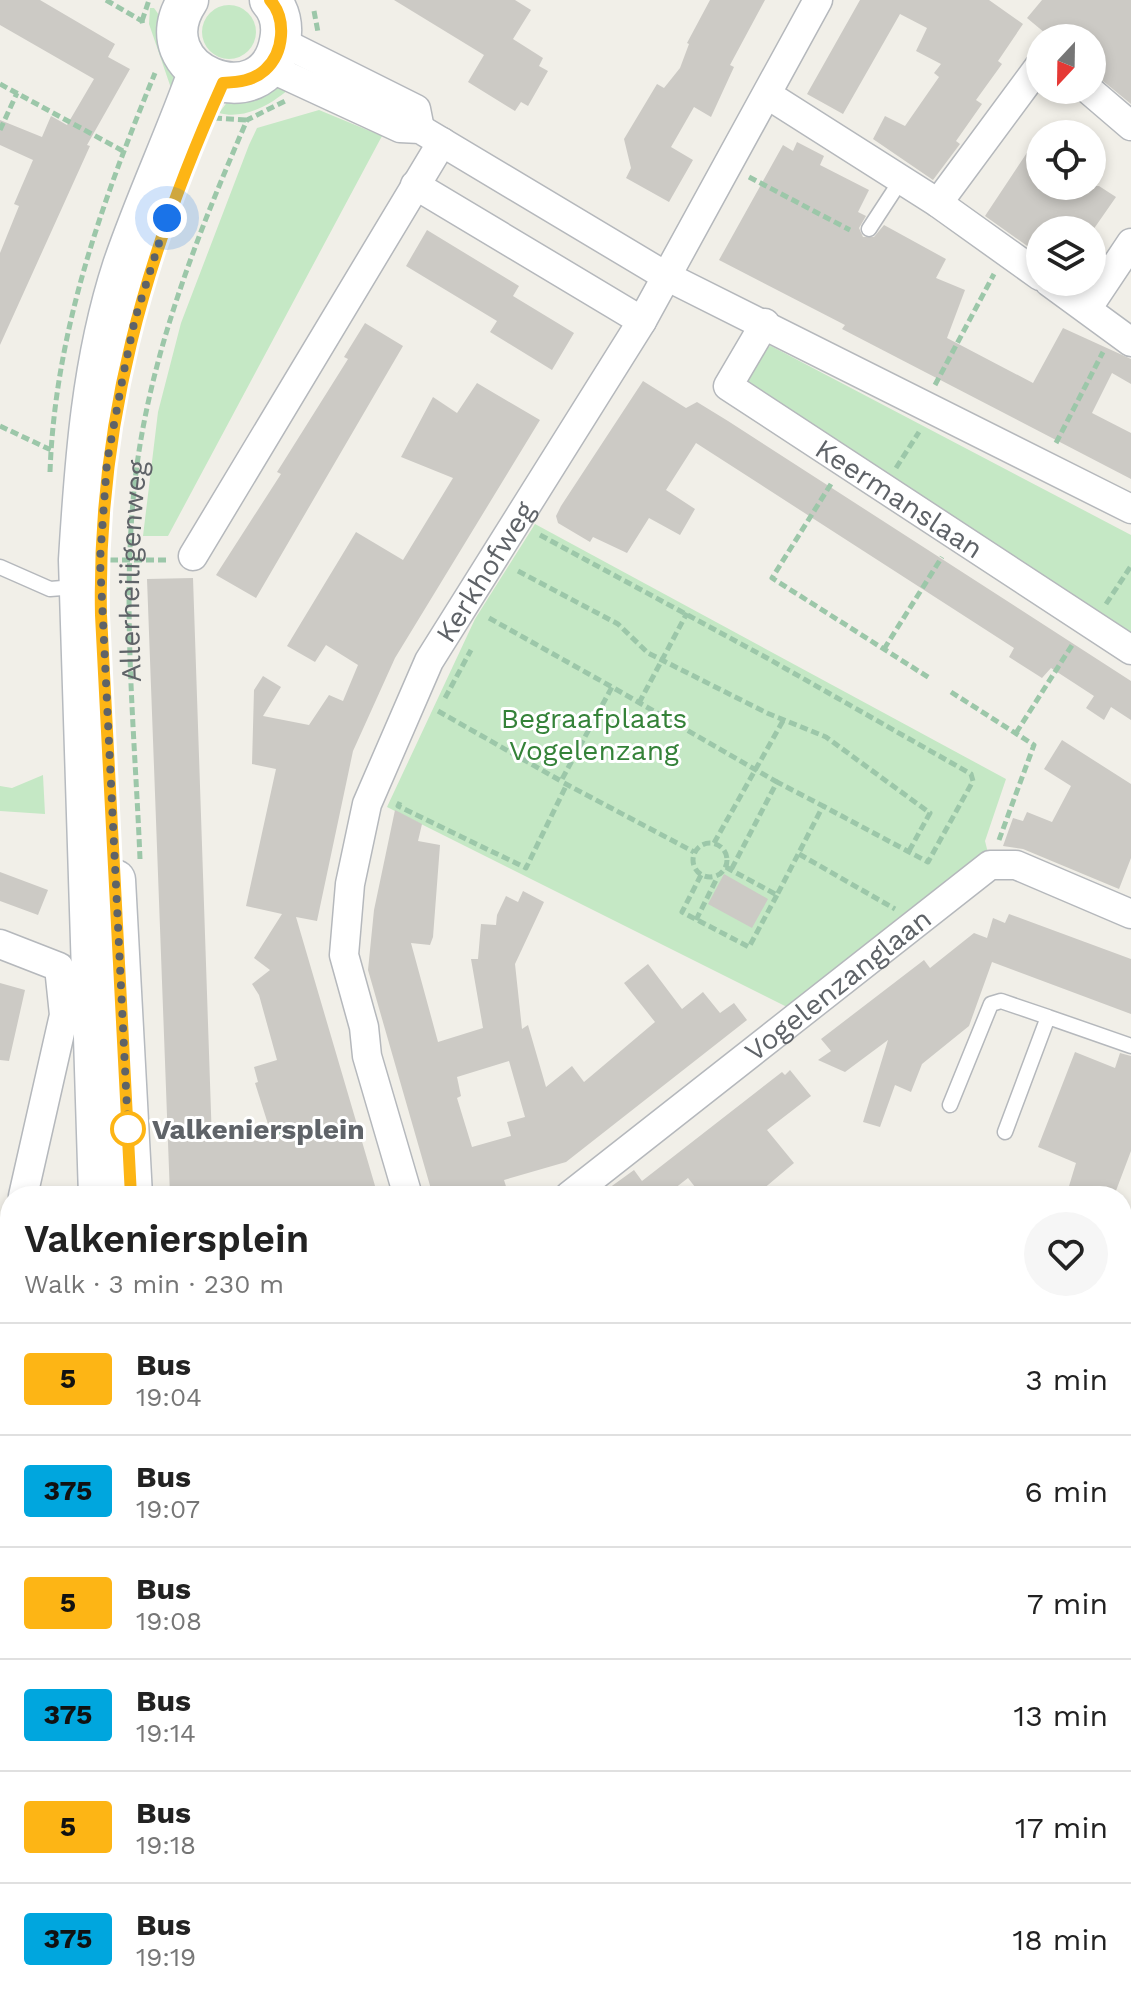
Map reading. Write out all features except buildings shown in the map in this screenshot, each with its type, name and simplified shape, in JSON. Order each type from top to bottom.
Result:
[{"type":"main road","points":[[167,8],[184,56],[210,78],[245,81],[290,61],[276,7],[270,0]]},
{"type":"main road","name":"Allerheiligenweg","points":[[132,1186],[103,577],[86,457],[100,357],[123,268],[210,78]]},
{"type":"main road","name":"Allerheiligenweg","points":[[99,1186],[103,577]]},
{"type":"street","name":"Kerkhofweg","points":[[405,1186],[344,955],[350,884],[367,804],[429,661],[642,321],[664,275],[768,95],[818,0]]},
{"type":"street","points":[[290,61],[400,128],[431,135],[664,275],[1131,509]]},
{"type":"street","points":[[938,203],[1026,84]]},
{"type":"street","points":[[768,95],[938,203],[1026,266]]},
{"type":"street","points":[[1105,104],[1131,126]]},
{"type":"street","name":"Allerheiligenweg","points":[[193,556],[415,185],[431,135]]},
{"type":"street","points":[[415,185],[642,321]]},
{"type":"street","points":[[1087,309],[1131,243]]},
{"type":"street","points":[[1069,296],[1123,336]]},
{"type":"street","name":"Keermanslaan","points":[[765,323],[728,386],[1131,650]]},
{"type":"street","points":[[990,865],[1016,865],[1131,914]]},
{"type":"street","name":"Vogelenzanglaan","points":[[582,1186],[990,865]]},
{"type":"street","points":[[0,944],[59,967],[64,1015],[25,1186]]},
{"type":"lane","points":[[869,229],[901,180]]},
{"type":"lane","points":[[0,567],[50,589],[103,577]]},
{"type":"lane","points":[[950,1105],[991,1004],[1001,1001],[1131,1046]]},
{"type":"lane","points":[[1005,1132],[1048,1017]]},
{"type":"path","points":[[106,0],[167,8]]},
{"type":"path","points":[[290,61],[319,27],[311,0]]},
{"type":"path","name":"Allerheiligenweg","points":[[140,872],[103,577],[134,488],[147,403],[186,270],[247,120],[281,106],[290,61]]},
{"type":"path","points":[[0,84],[123,151]]},
{"type":"path","points":[[0,130],[17,93]]},
{"type":"path","points":[[727,166],[852,231],[857,225],[869,229]]},
{"type":"path","points":[[883,488],[930,406],[1006,252]]},
{"type":"path","points":[[1045,465],[1123,336]]},
{"type":"path","points":[[0,426],[51,450]]},
{"type":"path","points":[[845,463],[772,578],[931,679]]},
{"type":"path","points":[[496,606],[488,619],[777,782],[928,862],[973,781],[971,774],[541,533],[533,546]]},
{"type":"path","points":[[884,649],[956,536]]},
{"type":"path","points":[[103,577],[193,556]]},
{"type":"path","points":[[510,583],[526,559]]},
{"type":"path","points":[[1016,733],[1131,566]]},
{"type":"path","points":[[518,571],[618,624],[648,653],[826,737],[930,813],[909,851]]},
{"type":"path","points":[[639,703],[687,613]]},
{"type":"path","points":[[432,725],[473,646]]},
{"type":"path","points":[[404,792],[398,806],[526,868],[612,687]]},
{"type":"path","points":[[951,692],[1034,745],[990,865]]},
{"type":"path","points":[[438,711],[694,852]]},
{"type":"path","points":[[714,843],[784,719]]},
{"type":"path","points":[[696,920],[718,876],[728,869],[777,782]]},
{"type":"path","points":[[701,875],[682,912],[749,947],[823,806]]},
{"type":"path","points":[[701,875],[693,864],[694,852],[703,844],[714,843],[726,854],[728,869]]},
{"type":"path","points":[[799,854],[917,922]]},
{"type":"path","points":[[728,869],[777,895]]},
{"type":"path","points":[[701,875],[718,876]]},
{"type":"path","points":[[149,1137],[359,1131],[385,1118]]},
{"type":"green space","points":[[229,5],[248,13],[256,32],[248,51],[229,59],[210,51],[202,32],[210,13]]},
{"type":"green space","points":[[150,8],[154,8],[160,17],[173,49],[176,71],[172,91],[149,24]]},
{"type":"green space","points":[[268,85],[290,88],[257,110],[228,115],[219,113],[228,101]]},
{"type":"green space","points":[[319,110],[382,136],[168,536],[143,536],[158,412],[181,323],[249,145],[257,128]]},
{"type":"green space","points":[[771,346],[1131,535],[1131,638],[747,384],[764,347]]},
{"type":"green space","name":"Begraafplaats Vogelenzang","points":[[535,524],[1006,779],[985,841],[990,861],[791,1009],[387,807],[475,619]]},
{"type":"green space","points":[[43,775],[45,814],[0,811],[0,786],[12,788]]},
{"type":"bus line","name":"5","points":[[130,1186],[101,615],[100,560],[107,462],[135,319],[157,243],[223,83],[245,81],[265,70],[278,51],[282,29],[276,7],[270,0]]},
{"type":"place","name":"Valkeniersplein","points":[[128,1129]]},
{"type":"route","points":[[128,1129],[100,560],[107,462],[124,371],[135,319],[167,218]]}]
